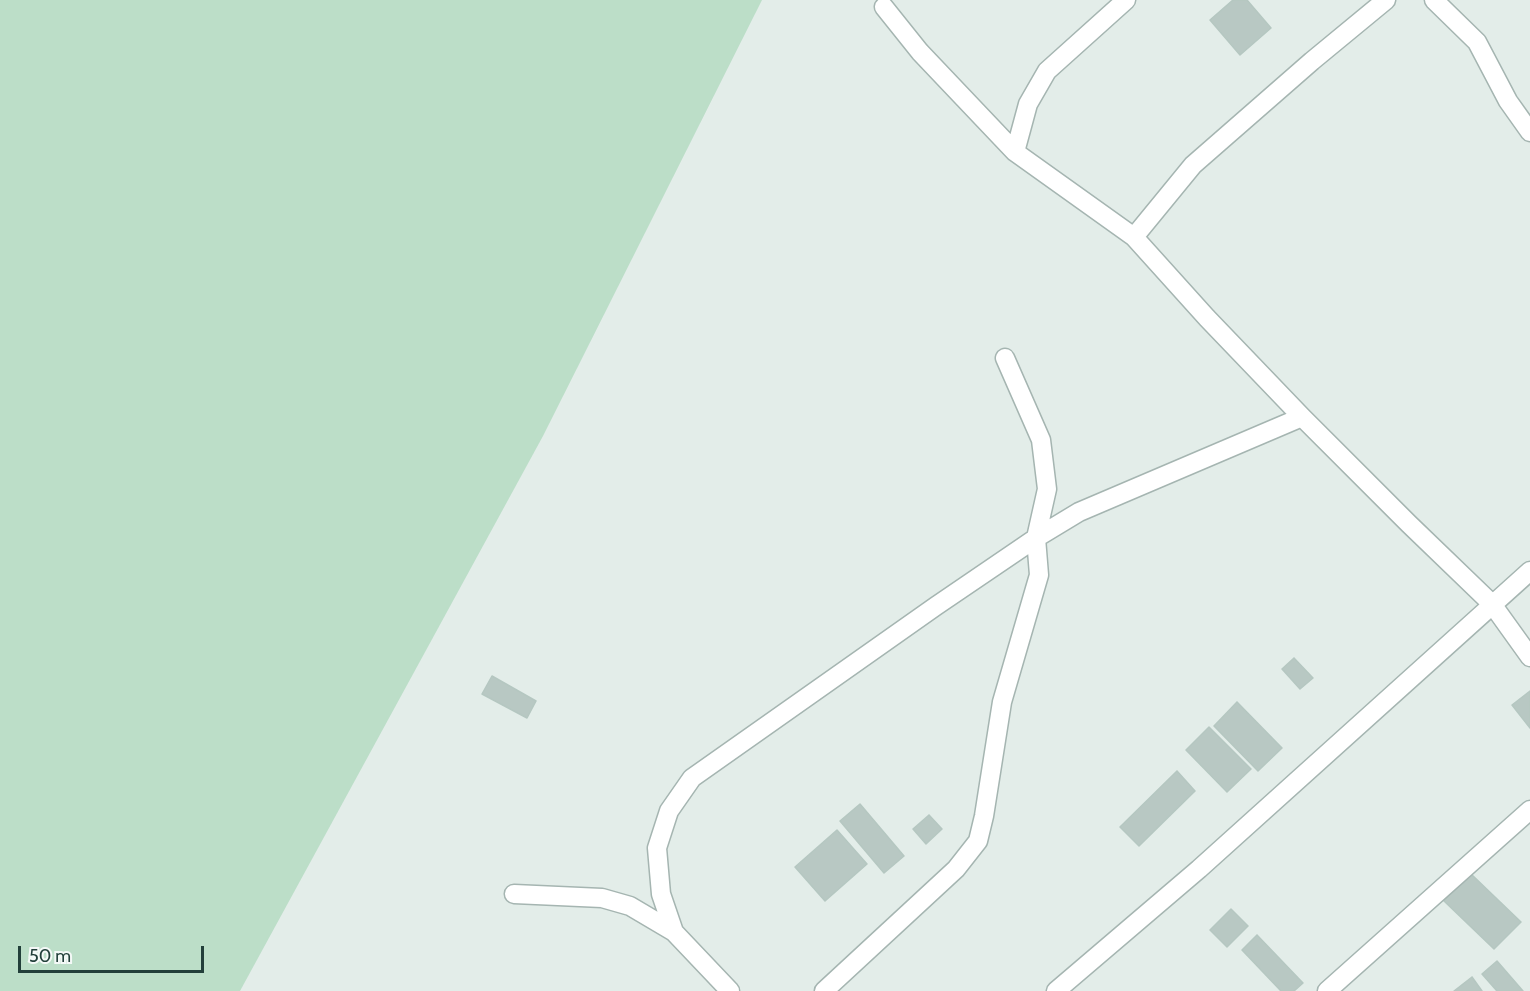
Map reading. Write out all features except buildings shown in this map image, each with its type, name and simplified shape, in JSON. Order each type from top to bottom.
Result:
[{"type":"street","points":[[1015,152],[1028,104],[1047,71],[1126,0]]},
{"type":"street","points":[[1134,237],[1193,165],[1386,0]]},
{"type":"street","points":[[1434,0],[1477,42],[1508,101],[1530,132]]},
{"type":"street","points":[[884,7],[920,52],[1015,152],[1134,237],[1207,318],[1302,417],[1492,604],[1530,657]]},
{"type":"street","points":[[824,991],[956,869],[978,840],[1002,702],[1039,575],[1036,538],[1047,489],[1041,440],[1005,358]]},
{"type":"street","points":[[674,932],[661,894],[657,848],[669,811],[692,778],[926,613],[1036,538],[1079,512],[1302,417]]},
{"type":"street","points":[[1056,991],[1199,869],[1530,571]]},
{"type":"street","points":[[1327,991],[1530,810]]},
{"type":"street","points":[[514,894],[602,898],[630,906],[674,932],[730,991]]},
{"type":"green space","points":[[0,0],[762,0],[543,436],[240,991],[0,991]]}]
